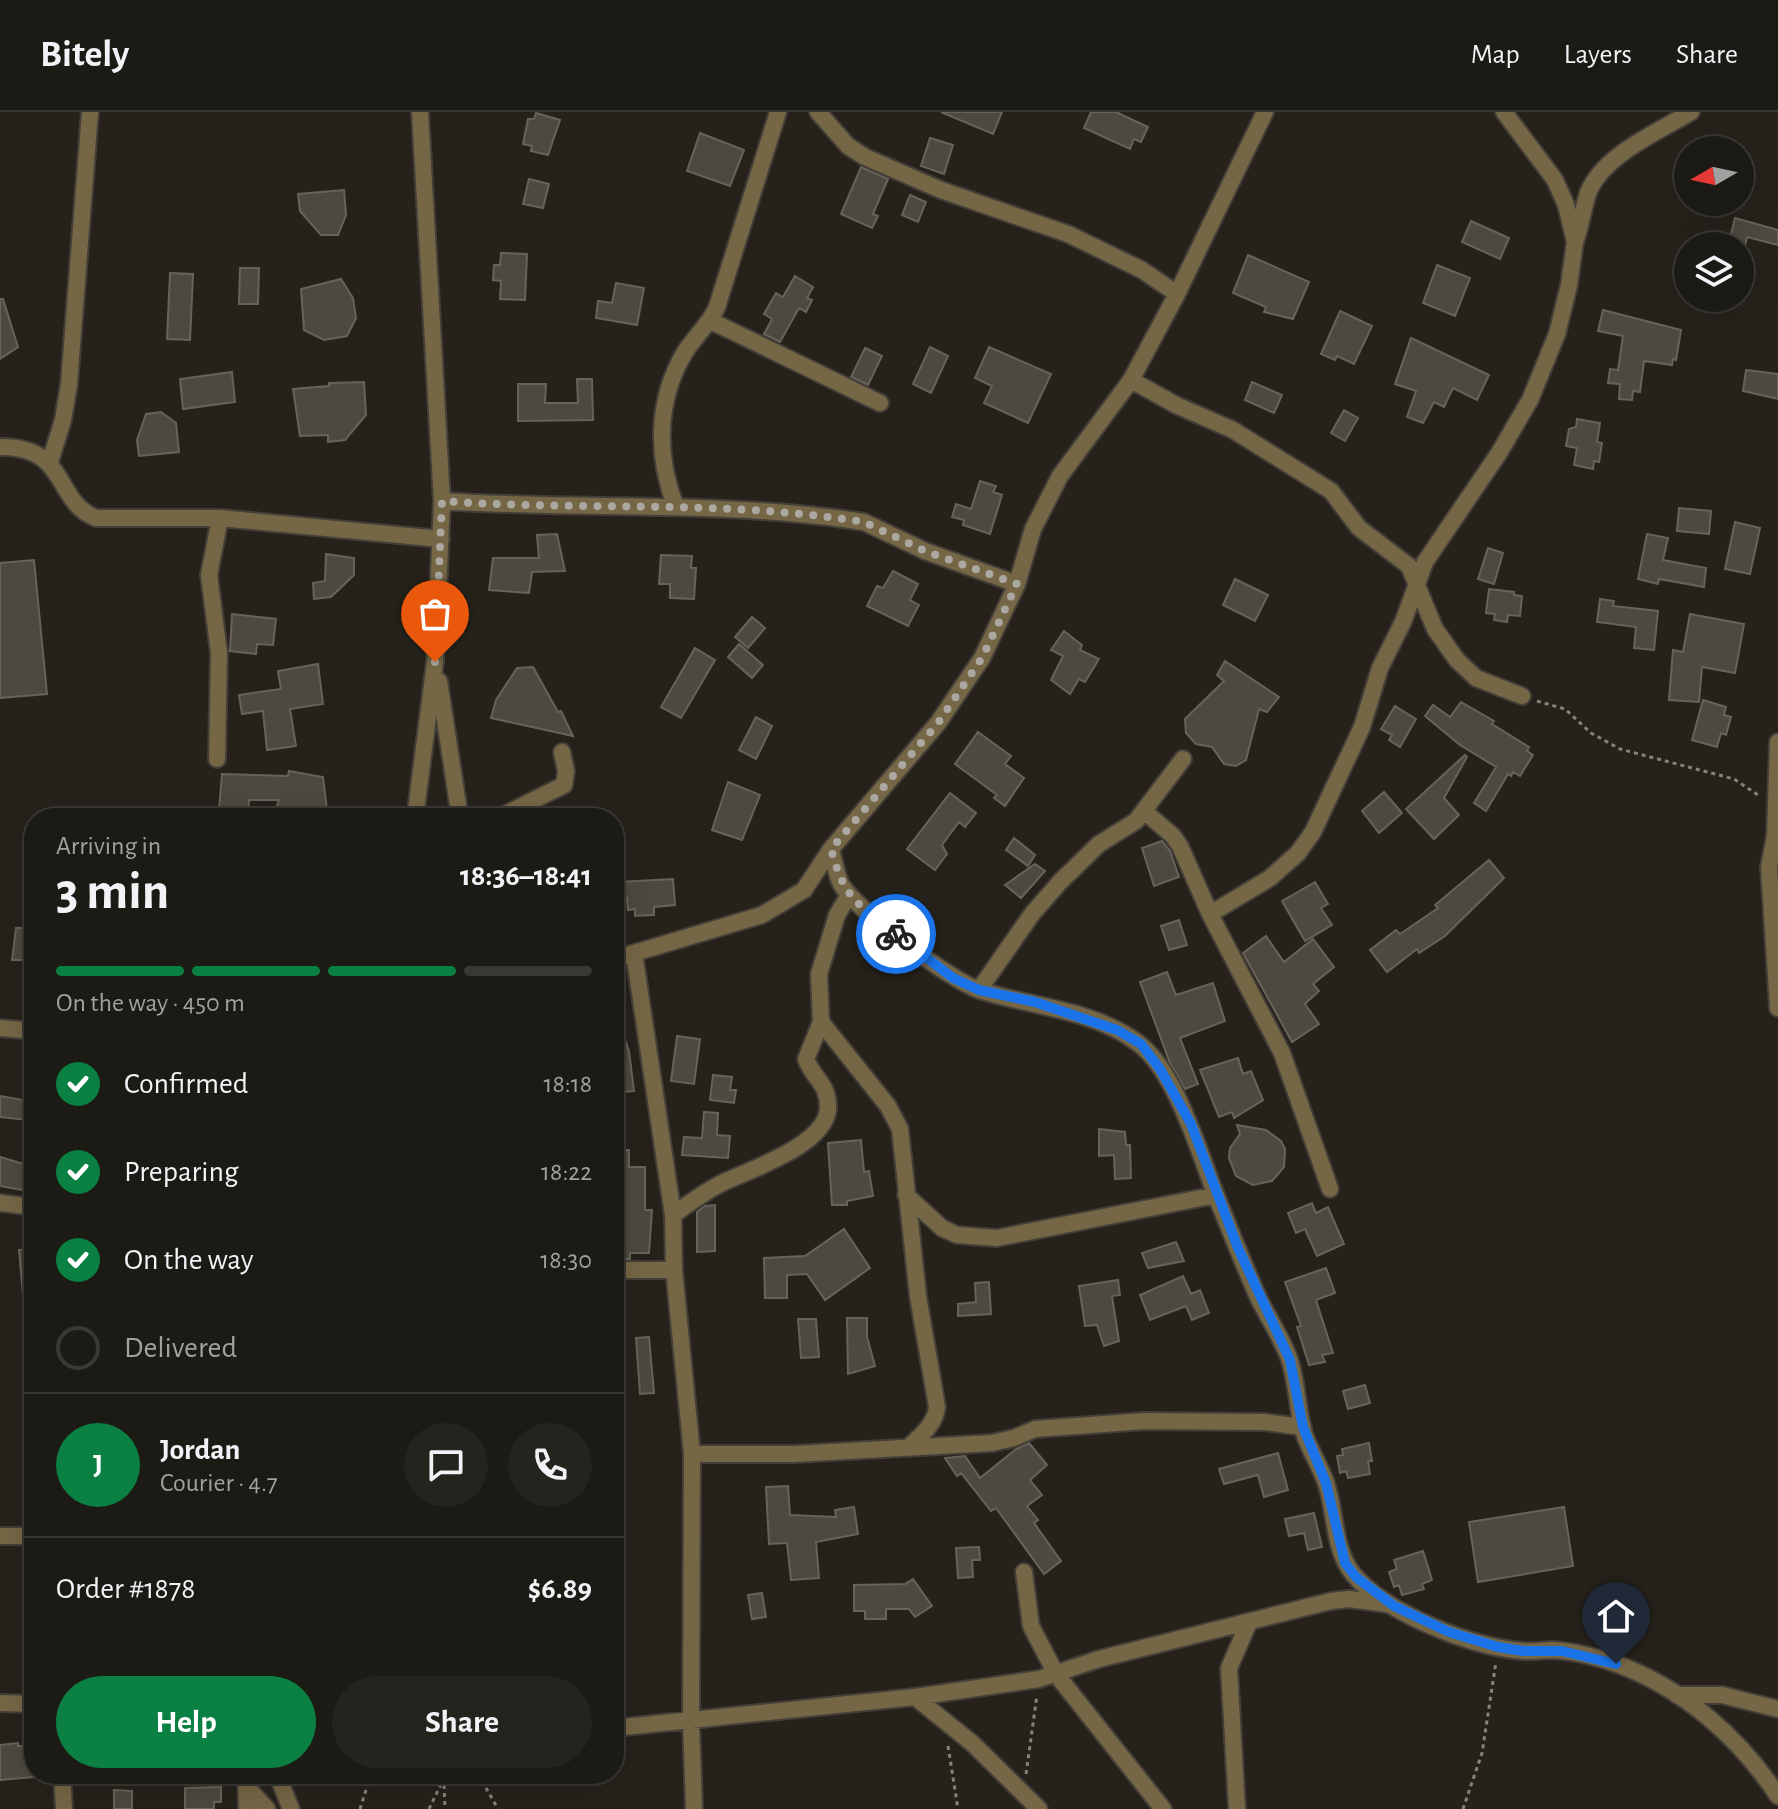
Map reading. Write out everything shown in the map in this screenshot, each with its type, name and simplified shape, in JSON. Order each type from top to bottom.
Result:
[{"type":"street","points":[[50,462],[63,420],[69,384],[90,112]]},
{"type":"street","points":[[416,808],[435,662],[442,501],[420,112]]},
{"type":"street","points":[[676,507],[662,459],[667,399],[673,374],[686,350],[711,321],[778,112]]},
{"type":"street","points":[[818,112],[848,146],[865,157],[941,190],[1068,234],[1142,270],[1177,294]]},
{"type":"street","points":[[624,956],[762,915],[804,890],[831,849],[938,723],[982,658],[1017,584],[1033,529],[1060,476],[1131,380],[1177,294],[1265,112]]},
{"type":"street","points":[[1504,112],[1555,180],[1566,205],[1575,242]]},
{"type":"street","points":[[1210,914],[1270,878],[1298,853],[1313,832],[1362,727],[1380,668],[1403,622],[1425,562],[1530,400],[1557,334],[1575,242],[1589,192],[1599,175],[1619,157],[1691,112]]},
{"type":"street","points":[[711,321],[880,403]]},
{"type":"street","points":[[1131,380],[1176,405],[1233,430],[1331,491],[1359,528],[1400,556],[1417,582],[1435,629],[1457,660],[1476,678],[1522,696]]},
{"type":"street","points":[[0,447],[50,462],[83,513],[96,518],[220,518],[441,539]]},
{"type":"street","points":[[442,501],[512,506],[676,507],[817,515],[864,522],[925,551],[1017,584]]},
{"type":"street","points":[[217,759],[219,653],[209,575],[220,518]]},
{"type":"street","points":[[435,662],[458,808]]},
{"type":"street","points":[[1778,742],[1776,836],[1769,867],[1778,1008]]},
{"type":"street","points":[[518,808],[564,785],[566,771],[562,752]]},
{"type":"street","points":[[979,990],[1032,914],[1060,882],[1099,844],[1136,821],[1183,759]]},
{"type":"street","points":[[1144,811],[1173,836],[1282,1053],[1330,1189]]},
{"type":"street","points":[[831,849],[840,881],[849,895],[918,954],[953,978],[979,990],[1035,1002],[1098,1022],[1141,1044],[1160,1069],[1191,1124],[1216,1195],[1260,1301],[1290,1360],[1303,1427],[1326,1483],[1345,1563],[1356,1577],[1394,1606],[1432,1626],[1498,1647],[1523,1651],[1562,1651],[1616,1664],[1677,1695],[1742,1746],[1778,1796]]},
{"type":"street","points":[[673,1215],[698,1196],[803,1144],[819,1128],[828,1112],[822,1080],[806,1059],[821,1022],[819,974],[837,915],[849,895]]},
{"type":"street","points":[[634,953],[673,1215],[674,1270],[692,1454],[691,1722],[694,1809]]},
{"type":"street","points":[[821,1022],[897,1120],[902,1142],[918,1296],[937,1407],[936,1417],[909,1447]]},
{"type":"street","points":[[0,1028],[24,1030]]},
{"type":"street","points":[[906,1195],[942,1228],[957,1235],[997,1238],[1216,1195]]},
{"type":"street","points":[[0,1203],[24,1206]]},
{"type":"street","points":[[624,1270],[674,1270]]},
{"type":"street","points":[[692,1454],[794,1454],[992,1443],[1035,1429],[1145,1421],[1264,1422],[1303,1427]]},
{"type":"street","points":[[0,1536],[24,1536]]},
{"type":"street","points":[[1024,1572],[1031,1626],[1048,1676],[1163,1809]]},
{"type":"street","points":[[624,1727],[915,1697],[1048,1676],[1099,1659],[1331,1601],[1366,1600],[1394,1606]]},
{"type":"street","points":[[1237,1809],[1229,1668],[1249,1622]]},
{"type":"street","points":[[1677,1695],[1722,1695],[1778,1709]]},
{"type":"street","points":[[915,1697],[960,1732],[1039,1809]]},
{"type":"street","points":[[0,1703],[24,1704]]},
{"type":"street","points":[[63,1784],[64,1809]]},
{"type":"street","points":[[246,1784],[247,1809]]},
{"type":"street","points":[[249,1784],[267,1809]]},
{"type":"street","points":[[281,1784],[291,1809]]},
{"type":"path","points":[[1522,696],[1565,709],[1591,733],[1620,749],[1734,779],[1776,808]]},
{"type":"path","points":[[1463,1809],[1482,1753],[1498,1647]]},
{"type":"path","points":[[1020,1792],[1048,1676]]},
{"type":"path","points":[[948,1743],[958,1809]]},
{"type":"path","points":[[360,1809],[368,1784]]},
{"type":"path","points":[[428,1809],[443,1784]]},
{"type":"path","points":[[444,1784],[445,1809]]},
{"type":"path","points":[[484,1784],[498,1809]]},
{"type":"building","points":[[941,112],[1002,112],[993,134]]},
{"type":"building","points":[[1091,112],[1116,112],[1148,127],[1141,142],[1134,139],[1130,149],[1084,128]]},
{"type":"building","points":[[536,113],[560,120],[548,155],[531,151],[532,146],[523,144],[528,119],[534,119]]},
{"type":"building","points":[[700,133],[744,150],[730,186],[687,171]]},
{"type":"building","points":[[930,138],[953,145],[944,174],[921,166]]},
{"type":"building","points":[[861,167],[888,179],[873,214],[878,216],[872,228],[841,214]]},
{"type":"building","points":[[529,179],[549,184],[543,208],[523,204]]},
{"type":"building","points":[[344,190],[346,215],[338,235],[321,235],[300,211],[298,194]]},
{"type":"building","points":[[910,195],[926,202],[918,222],[902,215]]},
{"type":"building","points":[[1735,218],[1778,230],[1778,245],[1754,239],[1754,232],[1732,232]]},
{"type":"building","points":[[1471,221],[1509,238],[1500,259],[1462,242]]},
{"type":"building","points":[[501,253],[527,254],[525,300],[500,299],[501,281],[493,280],[494,265],[500,265]]},
{"type":"building","points":[[1248,255],[1309,282],[1293,319],[1264,312],[1266,307],[1233,293]]},
{"type":"building","points":[[1437,265],[1470,278],[1455,316],[1423,303]]},
{"type":"building","points":[[240,268],[259,268],[258,304],[239,304]]},
{"type":"building","points":[[170,273],[193,274],[190,340],[167,339]]},
{"type":"building","points":[[795,276],[813,287],[807,298],[812,300],[806,312],[799,308],[780,342],[764,334],[772,319],[764,314],[776,293],[783,297]]},
{"type":"building","points":[[341,279],[353,298],[356,318],[347,336],[324,340],[304,330],[301,289]]},
{"type":"building","points":[[616,283],[644,288],[637,325],[596,318],[598,301],[612,303]]},
{"type":"building","points":[[0,299],[3,299],[18,347],[0,359]]},
{"type":"building","points":[[1603,310],[1681,330],[1676,360],[1673,359],[1672,365],[1644,361],[1640,392],[1633,391],[1632,400],[1619,399],[1620,384],[1608,383],[1610,369],[1618,370],[1623,336],[1598,331]]},
{"type":"building","points":[[1340,311],[1372,326],[1354,364],[1337,356],[1335,360],[1321,354]]},
{"type":"building","points":[[1411,338],[1489,375],[1477,400],[1453,388],[1444,407],[1434,402],[1423,423],[1407,417],[1416,391],[1395,384]]},
{"type":"building","points":[[930,347],[948,356],[931,393],[913,384]]},
{"type":"building","points":[[989,347],[1051,374],[1028,423],[984,403],[992,386],[975,378]]},
{"type":"building","points":[[865,348],[882,356],[868,385],[851,377]]},
{"type":"building","points":[[1746,370],[1778,374],[1778,399],[1743,391]]},
{"type":"building","points":[[232,372],[235,402],[183,409],[180,379]]},
{"type":"building","points":[[577,379],[592,379],[593,420],[518,421],[518,384],[546,384],[545,403],[578,403]]},
{"type":"building","points":[[364,382],[366,415],[345,440],[328,442],[328,435],[300,436],[293,389],[329,386],[329,383]]},
{"type":"building","points":[[1252,382],[1282,395],[1274,413],[1245,400]]},
{"type":"building","points":[[1344,410],[1358,418],[1345,441],[1331,433]]},
{"type":"building","points":[[161,412],[176,423],[179,452],[139,456],[137,440],[146,414]]},
{"type":"building","points":[[1577,419],[1600,423],[1597,442],[1602,443],[1599,462],[1594,461],[1593,469],[1574,465],[1577,448],[1566,446],[1569,429],[1576,427]]},
{"type":"building","points":[[980,481],[996,486],[993,492],[1002,495],[990,534],[963,525],[964,520],[952,517],[956,504],[971,509]]},
{"type":"building","points":[[1679,508],[1711,511],[1709,534],[1677,531]]},
{"type":"building","points":[[1735,522],[1760,528],[1750,574],[1725,569]]},
{"type":"building","points":[[557,534],[565,571],[532,572],[529,593],[489,590],[493,558],[539,558],[537,535]]},
{"type":"building","points":[[1647,534],[1668,538],[1663,560],[1706,568],[1704,587],[1659,579],[1658,584],[1638,579]]},
{"type":"building","points":[[1488,548],[1503,553],[1494,584],[1478,579]]},
{"type":"building","points":[[326,554],[354,558],[354,575],[331,597],[314,599],[313,583],[325,581]]},
{"type":"building","points":[[661,555],[692,556],[691,568],[696,568],[694,599],[670,598],[670,584],[659,584]]},
{"type":"building","points":[[34,560],[47,694],[0,698],[0,563]]},
{"type":"building","points":[[893,571],[918,584],[910,600],[919,605],[908,626],[867,606],[877,586],[883,588]]},
{"type":"building","points":[[1235,579],[1268,595],[1255,621],[1223,605]]},
{"type":"building","points":[[1489,589],[1522,596],[1520,616],[1508,615],[1507,622],[1494,620],[1495,614],[1486,613]]},
{"type":"building","points":[[1600,599],[1614,601],[1613,606],[1658,611],[1654,650],[1634,648],[1636,627],[1597,622]]},
{"type":"building","points":[[232,614],[276,619],[273,645],[257,644],[256,654],[230,651]]},
{"type":"building","points":[[1690,614],[1744,624],[1735,673],[1702,667],[1699,702],[1669,700],[1673,650],[1683,652]]},
{"type":"building","points":[[752,617],[765,628],[748,648],[735,637]]},
{"type":"building","points":[[1064,631],[1082,645],[1080,650],[1099,659],[1085,682],[1079,679],[1070,694],[1051,680],[1063,656],[1051,650]]},
{"type":"building","points":[[739,644],[763,665],[752,678],[728,657]]},
{"type":"building","points":[[695,648],[715,660],[681,718],[661,707]]},
{"type":"building","points":[[1225,661],[1279,697],[1267,712],[1259,709],[1246,760],[1236,766],[1224,764],[1212,747],[1196,744],[1186,733],[1185,719],[1224,681],[1217,675]]},
{"type":"building","points":[[318,664],[323,704],[290,709],[296,746],[267,750],[263,711],[242,714],[239,695],[281,689],[278,671]]},
{"type":"building","points":[[533,667],[573,736],[491,718],[496,700],[517,668]]},
{"type":"building","points":[[1703,700],[1726,707],[1724,715],[1731,717],[1726,735],[1721,733],[1717,747],[1692,740]]},
{"type":"building","points":[[1461,702],[1494,721],[1492,724],[1529,747],[1527,751],[1533,755],[1520,776],[1513,772],[1511,776],[1508,774],[1486,811],[1474,803],[1496,767],[1460,745],[1425,716],[1433,705],[1450,717]]},
{"type":"building","points":[[1395,706],[1416,719],[1400,747],[1389,740],[1392,735],[1381,729]]},
{"type":"building","points":[[756,717],[772,726],[756,759],[739,750]]},
{"type":"building","points":[[978,732],[1011,756],[1005,764],[1024,778],[1005,806],[994,798],[997,795],[955,764]]},
{"type":"building","points":[[1465,755],[1467,757],[1444,798],[1459,815],[1434,839],[1406,809]]},
{"type":"building","points":[[289,771],[323,777],[327,808],[276,808],[279,800],[249,800],[248,808],[219,808],[222,774],[288,776]]},
{"type":"building","points":[[728,782],[760,795],[742,840],[712,830]]},
{"type":"building","points":[[1384,792],[1402,813],[1379,833],[1362,811]]},
{"type":"building","points":[[950,793],[976,813],[965,827],[959,822],[942,845],[947,854],[935,870],[907,849]]},
{"type":"building","points":[[1014,838],[1035,855],[1028,866],[1006,850]]},
{"type":"building","points":[[1162,841],[1170,851],[1179,877],[1154,886],[1142,848]]},
{"type":"building","points":[[1489,860],[1504,878],[1445,936],[1419,953],[1417,949],[1387,972],[1370,950],[1396,930],[1400,934],[1438,908],[1435,905]]},
{"type":"building","points":[[1035,864],[1045,871],[1021,898],[1005,885]]},
{"type":"building","points":[[673,879],[675,905],[654,907],[654,915],[635,916],[635,909],[628,910],[627,898],[624,898],[624,882]]},
{"type":"building","points":[[1315,882],[1328,904],[1321,908],[1332,925],[1305,941],[1282,901]]},
{"type":"building","points":[[1179,920],[1187,945],[1169,950],[1161,926]]},
{"type":"building","points":[[16,928],[24,928],[24,960],[12,960]]},
{"type":"building","points":[[1266,936],[1284,962],[1313,939],[1334,967],[1313,984],[1319,991],[1305,1004],[1319,1024],[1292,1042],[1243,953]]},
{"type":"building","points":[[1167,972],[1176,995],[1213,983],[1225,1021],[1180,1038],[1198,1084],[1185,1089],[1170,1063],[1140,982]]},
{"type":"building","points":[[677,1036],[700,1039],[694,1084],[671,1081]]},
{"type":"building","points":[[624,1037],[629,1051],[634,1091],[624,1092]]},
{"type":"building","points":[[1238,1058],[1243,1074],[1251,1071],[1263,1100],[1234,1118],[1232,1112],[1219,1117],[1200,1070]]},
{"type":"building","points":[[713,1075],[732,1077],[730,1090],[736,1090],[734,1103],[710,1100]]},
{"type":"building","points":[[0,1096],[24,1100],[24,1120],[0,1117]]},
{"type":"building","points":[[704,1112],[718,1113],[717,1135],[730,1136],[728,1158],[682,1155],[684,1137],[702,1138]]},
{"type":"building","points":[[1237,1125],[1266,1130],[1281,1141],[1285,1149],[1284,1167],[1272,1181],[1253,1185],[1236,1176],[1229,1158],[1230,1148],[1240,1134]]},
{"type":"building","points":[[1099,1129],[1125,1132],[1126,1145],[1130,1145],[1131,1178],[1115,1179],[1114,1155],[1099,1156]]},
{"type":"building","points":[[861,1140],[864,1172],[869,1171],[873,1196],[847,1201],[847,1205],[832,1205],[828,1143]]},
{"type":"building","points":[[624,1150],[629,1150],[629,1167],[645,1167],[645,1210],[652,1210],[649,1253],[630,1253],[630,1259],[624,1259]]},
{"type":"building","points":[[0,1157],[24,1164],[22,1190],[0,1186]]},
{"type":"building","points":[[1312,1203],[1316,1213],[1328,1207],[1344,1244],[1317,1256],[1305,1229],[1296,1233],[1288,1213]]},
{"type":"building","points":[[715,1205],[715,1251],[697,1252],[697,1212],[705,1206]]},
{"type":"building","points":[[844,1229],[870,1268],[825,1300],[807,1274],[787,1275],[787,1298],[765,1298],[764,1258],[805,1256]]},
{"type":"building","points":[[1176,1242],[1184,1261],[1148,1268],[1142,1253]]},
{"type":"building","points":[[19,1250],[24,1250],[24,1307]]},
{"type":"building","points":[[1326,1268],[1335,1293],[1316,1300],[1333,1353],[1322,1355],[1325,1362],[1309,1365],[1297,1327],[1301,1326],[1285,1282]]},
{"type":"building","points":[[1183,1276],[1191,1294],[1200,1290],[1209,1313],[1192,1320],[1186,1306],[1150,1320],[1140,1295]]},
{"type":"building","points":[[1118,1280],[1120,1295],[1112,1296],[1119,1341],[1104,1346],[1097,1325],[1085,1326],[1079,1286]]},
{"type":"building","points":[[989,1282],[991,1314],[958,1316],[958,1304],[976,1302],[975,1283]]},
{"type":"building","points":[[847,1318],[867,1318],[867,1337],[875,1366],[848,1374]]},
{"type":"building","points":[[798,1319],[816,1319],[819,1357],[801,1358]]},
{"type":"building","points":[[649,1337],[654,1393],[640,1394],[636,1338]]},
{"type":"building","points":[[1365,1385],[1370,1403],[1348,1409],[1343,1391]]},
{"type":"building","points":[[1029,1443],[1047,1465],[1030,1480],[1042,1495],[1027,1506],[1038,1520],[1034,1523],[1061,1561],[1044,1574],[996,1508],[991,1511],[961,1473],[957,1476],[945,1458],[965,1456],[980,1478],[1016,1449]]},
{"type":"building","points":[[1369,1443],[1372,1461],[1368,1461],[1370,1474],[1348,1478],[1346,1471],[1340,1473],[1337,1456],[1343,1455],[1342,1449]]},
{"type":"building","points":[[1278,1453],[1288,1490],[1264,1497],[1258,1475],[1224,1484],[1219,1469]]},
{"type":"building","points":[[788,1486],[790,1515],[836,1517],[835,1510],[854,1507],[858,1534],[816,1542],[819,1578],[791,1580],[787,1543],[769,1544],[766,1487]]},
{"type":"building","points":[[1564,1507],[1573,1566],[1478,1582],[1469,1522]]},
{"type":"building","points":[[1314,1513],[1322,1547],[1308,1550],[1304,1533],[1289,1536],[1285,1519]]},
{"type":"building","points":[[979,1547],[980,1560],[972,1560],[973,1577],[958,1578],[956,1548]]},
{"type":"building","points":[[1423,1551],[1432,1580],[1422,1584],[1424,1589],[1402,1595],[1399,1585],[1394,1587],[1389,1572],[1397,1569],[1394,1560]]},
{"type":"building","points":[[913,1579],[932,1606],[915,1617],[909,1609],[886,1609],[886,1619],[865,1619],[865,1611],[854,1611],[854,1585],[905,1584]]},
{"type":"building","points":[[762,1593],[766,1617],[752,1619],[748,1595]]},
{"type":"building","points":[[18,1743],[18,1746],[24,1746],[24,1778],[0,1780],[0,1745]]},
{"type":"building","points":[[221,1787],[221,1802],[214,1802],[214,1809],[185,1809],[185,1788]]},
{"type":"building","points":[[114,1790],[132,1791],[132,1809],[114,1809]]},
{"type":"way so far","points":[[435,662],[442,501],[512,506],[676,507],[817,515],[864,522],[925,551],[1017,584],[982,658],[938,723],[831,849],[840,881],[849,895],[896,934]]},
{"type":"route","points":[[896,934],[953,978],[979,990],[1035,1002],[1117,1030],[1141,1044],[1160,1069],[1191,1124],[1216,1195],[1260,1301],[1290,1360],[1307,1442],[1316,1455],[1326,1483],[1345,1563],[1356,1577],[1394,1606],[1449,1632],[1498,1647],[1523,1651],[1562,1651],[1616,1664]]}]
